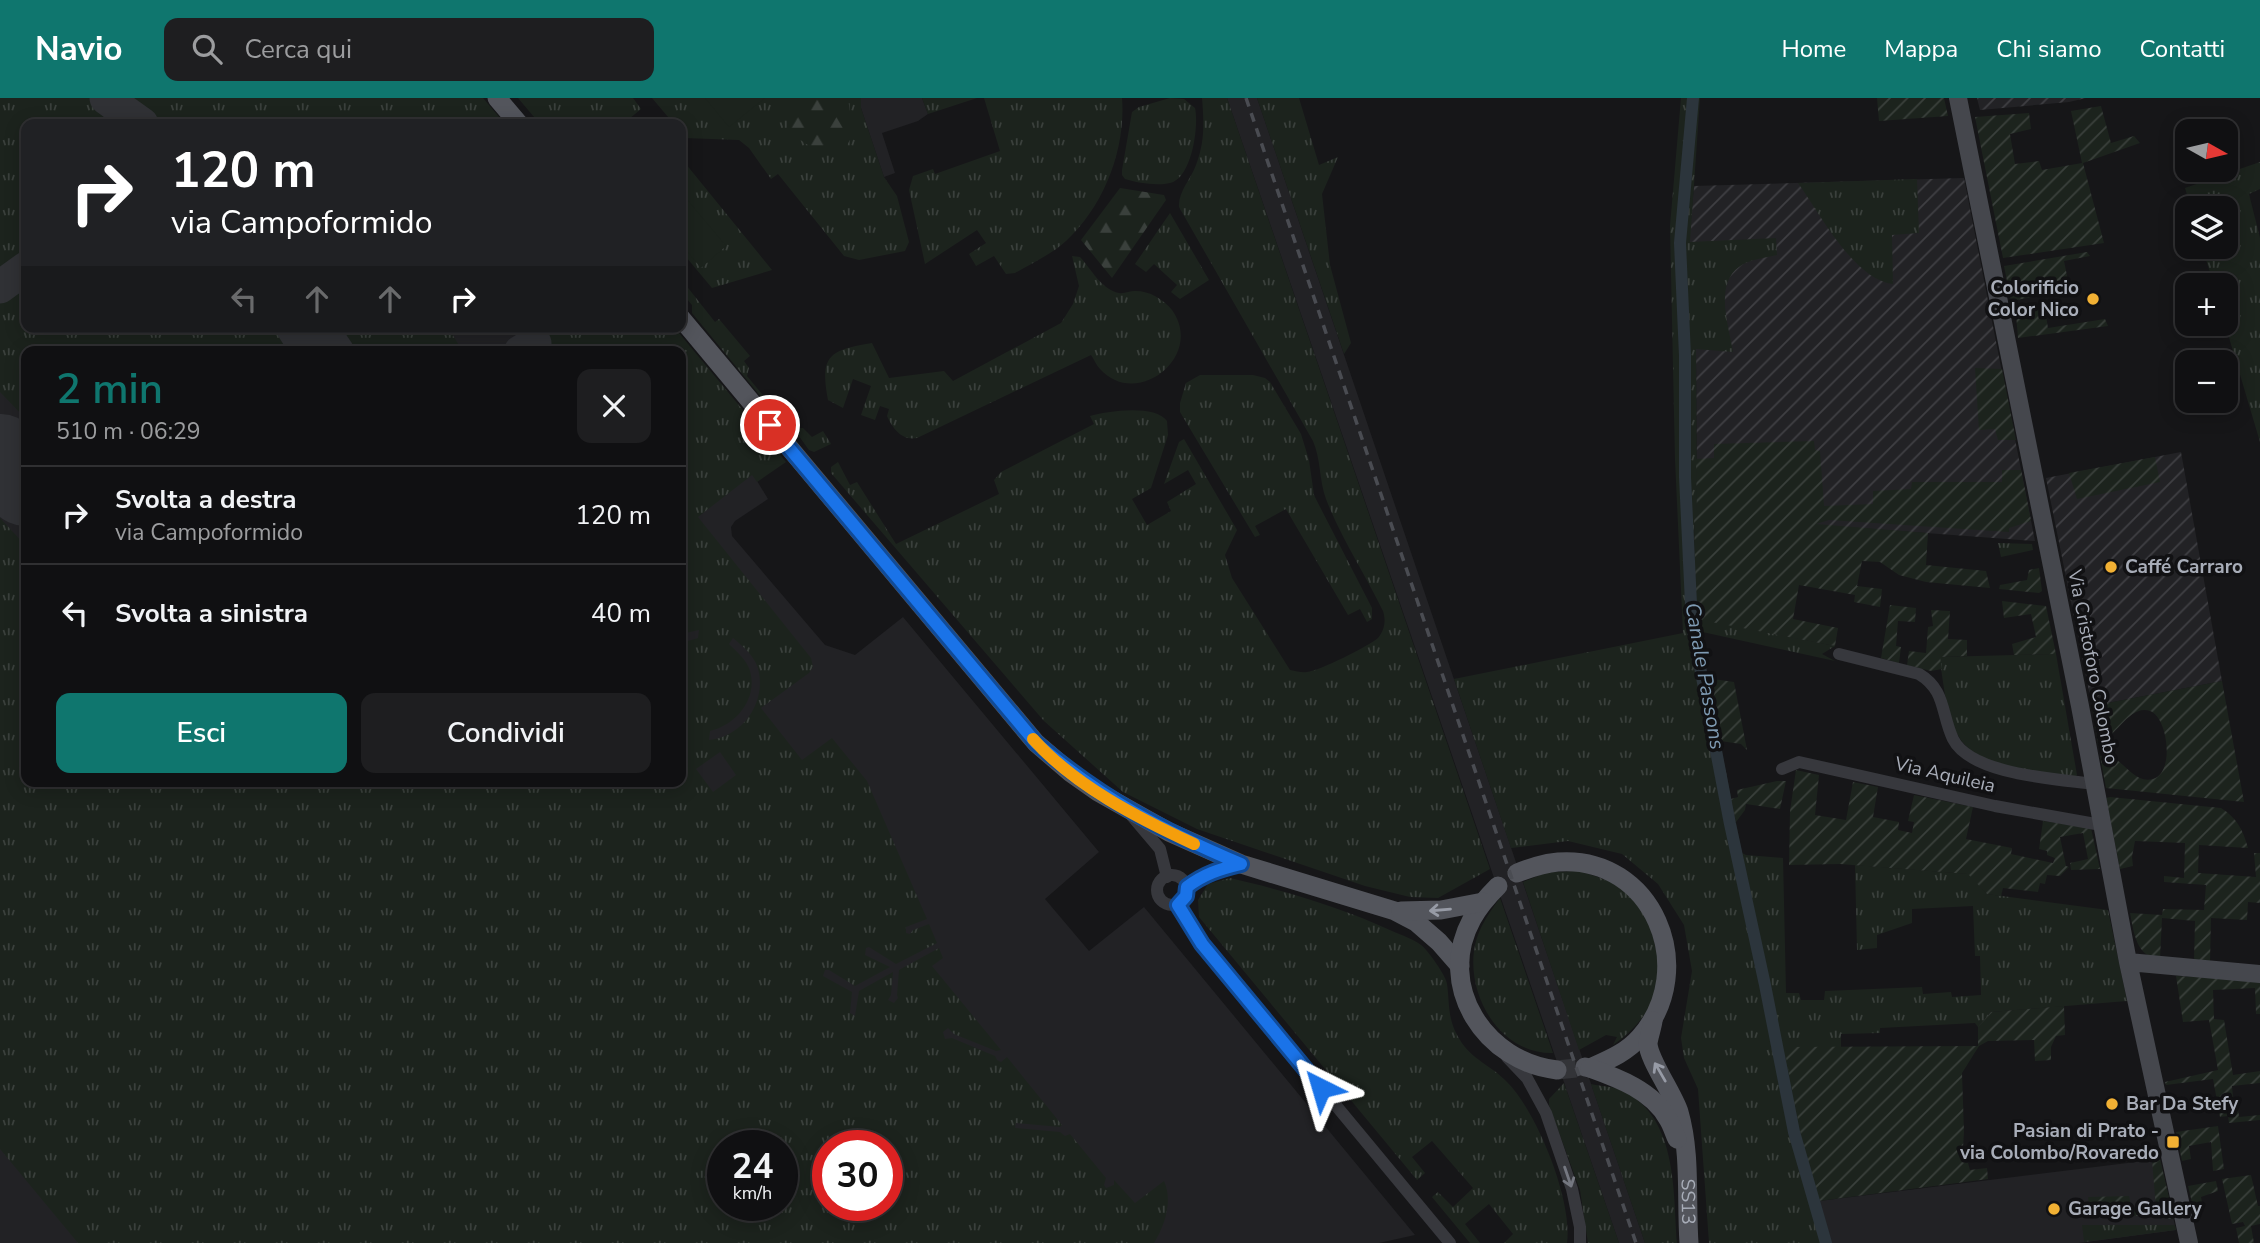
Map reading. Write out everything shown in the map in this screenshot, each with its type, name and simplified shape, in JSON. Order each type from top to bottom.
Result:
[{"type":"main road","points":[[497,98],[515,119]]},
{"type":"main road","name":"Via Cristoforo Colombo","points":[[1958,98],[2128,962],[2189,1243]]},
{"type":"main road","points":[[686,324],[1036,743],[1071,773],[1127,810],[1241,864],[1395,911],[1427,929],[1460,965]]},
{"type":"main road","name":"SS13","points":[[1517,873],[1538,865],[1560,862],[1582,863],[1603,870],[1623,880],[1640,895],[1658,923],[1668,955],[1668,977],[1648,1044],[1679,1113],[1685,1140],[1689,1243]]},
{"type":"main road","points":[[1498,886],[1483,902],[1471,921],[1463,943],[1460,965],[1462,984],[1470,1010],[1484,1033],[1497,1046],[1520,1060],[1544,1069],[1557,1070]]},
{"type":"main road","points":[[1395,911],[1441,910],[1483,902]]},
{"type":"main road","points":[[2128,962],[2260,974]]},
{"type":"main road","name":"SS13","points":[[1654,1019],[1639,1039],[1619,1055],[1587,1068],[1625,1082],[1642,1092],[1657,1106],[1668,1118],[1685,1160]]},
{"type":"street","points":[[1839,654],[1919,674],[1930,680],[1937,689],[1954,741],[1970,758],[2003,770],[2094,784]]},
{"type":"street","name":"Via Aquileia","points":[[1782,769],[1799,762],[1995,806],[2101,825]]},
{"type":"street","points":[[1127,810],[1160,849],[1167,877]]},
{"type":"street","points":[[1187,887],[1216,870],[1241,864]]},
{"type":"street","points":[[1167,877],[1181,878],[1187,887],[1186,896],[1178,905],[1166,904],[1159,896],[1159,885],[1167,877]]},
{"type":"street","points":[[1178,905],[1202,944],[1450,1243]]},
{"type":"street","points":[[1497,1046],[1527,1078],[1546,1113],[1572,1189],[1580,1227],[1580,1243]]},
{"type":"shaded area","points":[[0,98],[21,119],[21,333],[657,333],[666,346],[21,346],[21,787],[686,787],[686,363],[768,499],[735,521],[731,527],[732,536],[825,645],[855,655],[903,617],[1099,852],[1045,899],[1089,951],[1144,907],[1415,1235],[1379,1243],[0,1243]]},
{"type":"shaded area","points":[[861,98],[922,98],[928,114],[918,121],[882,133],[895,173],[884,177],[861,108]]},
{"type":"shaded area","points":[[1227,98],[1257,98],[1645,1243],[1619,1243]]},
{"type":"shaded area","points":[[1977,98],[2086,98],[1980,110]]},
{"type":"shaded area","points":[[1964,178],[2035,541],[1697,516],[1696,348],[1689,242],[1694,186]]},
{"type":"shaded area","points":[[2181,452],[2222,681],[2092,706],[2046,478]]},
{"type":"shaded area","points":[[2160,1159],[2176,1230],[2079,1243],[1832,1243],[1819,1201]]},
{"type":"green space","points":[[0,98],[483,98],[501,119],[21,119],[21,333],[318,333],[326,346],[21,346],[21,414],[0,392]]},
{"type":"green space","points":[[518,98],[633,98],[641,109],[629,119],[536,119]]},
{"type":"green space","points":[[652,98],[861,98],[861,108],[884,177],[897,196],[909,242],[905,251],[859,260],[844,256],[778,174],[771,179],[749,148],[739,140],[686,138],[686,119],[670,119]]},
{"type":"green space","points":[[705,98],[765,98],[729,127]]},
{"type":"green space","points":[[791,98],[848,98],[853,134],[844,151],[819,150],[787,128]]},
{"type":"green space","points":[[922,98],[977,98],[928,114]]},
{"type":"green space","points":[[984,98],[1122,98],[1116,156],[1110,176],[1091,211],[1060,246],[1015,273],[1006,274],[994,256],[976,266],[969,254],[986,243],[977,230],[925,264],[909,190],[913,176],[933,169],[935,174],[1000,151]]},
{"type":"green space","points":[[1170,98],[1184,99],[1195,108],[1195,138],[1184,172],[1178,179],[1165,184],[1148,184],[1125,179],[1122,170],[1132,112],[1139,107]]},
{"type":"green space","points":[[1202,98],[1227,98],[1490,869],[1438,898],[1410,897],[1365,886],[1197,829],[1123,792],[1044,721],[831,473],[831,467],[838,462],[850,485],[857,482],[896,544],[999,494],[994,480],[1001,472],[1094,424],[1090,416],[1119,411],[1152,412],[1167,421],[1168,435],[1151,488],[1132,499],[1147,525],[1171,511],[1167,502],[1196,484],[1188,470],[1164,484],[1179,442],[1184,439],[1237,530],[1225,555],[1232,578],[1290,670],[1313,671],[1344,658],[1378,638],[1384,625],[1383,611],[1326,499],[1313,441],[1179,207],[1201,148]]},
{"type":"green space","points":[[1257,98],[1299,98],[1319,165],[1338,157],[1322,194],[1330,265],[1351,343],[1344,354]]},
{"type":"green space","points":[[1681,98],[1700,98],[1690,242],[1776,238],[1777,255],[1752,260],[1731,275],[1727,284],[1725,307],[1733,352],[1696,349],[1696,618],[1835,646],[1822,654],[1835,661],[1698,631],[1742,853],[1783,858],[1786,993],[1799,993],[1801,1000],[1824,1000],[1825,991],[1922,987],[1923,994],[1951,992],[1952,997],[1981,995],[1980,956],[1975,956],[1973,906],[1912,909],[1912,923],[1877,935],[1877,948],[1857,950],[1855,865],[1969,874],[1987,894],[2108,910],[2127,1001],[1991,1012],[1978,1027],[1975,1023],[1880,1028],[1880,1033],[1841,1034],[1841,1047],[1785,1047],[1803,1147],[1832,1243],[1709,1243],[1698,1089],[1684,1058],[1681,1038],[1692,971],[1684,925],[1658,884],[1622,854],[1568,841],[1511,848],[1454,679],[1683,633],[1675,459],[1670,226]]},
{"type":"green space","points":[[1877,98],[1944,98],[1948,116],[1879,121]]},
{"type":"green space","points":[[2101,106],[2111,143],[2134,136],[2140,143],[2083,163],[2104,243],[2003,258],[1975,117],[2029,113],[2031,129],[2010,134],[2015,164],[2039,161],[2042,170],[2082,163],[2071,111]]},
{"type":"green space","points":[[2260,162],[2260,189],[2249,194],[2260,238],[2260,442],[2238,368],[2238,350],[2233,350],[2229,336],[2238,336],[2238,273],[2210,273],[2206,259],[2238,259],[2238,196],[2187,196],[2185,188],[2202,182],[2238,182],[2238,170]]},
{"type":"green space","points":[[686,164],[772,270],[712,288],[686,257]]},
{"type":"green space","points":[[1917,179],[1919,233],[1892,235],[1893,284],[1879,280],[1851,258],[1798,183]]},
{"type":"green space","points":[[1120,188],[1164,195],[1166,200],[1112,278],[1081,240]]},
{"type":"green space","points":[[686,198],[726,246],[701,268],[686,250]]},
{"type":"green space","points":[[1170,213],[1209,280],[1180,299],[1171,292],[1177,285],[1154,264],[1146,272],[1135,264]]},
{"type":"green space","points":[[2087,252],[2090,256],[2064,261],[2070,290],[2011,301],[2004,266]]},
{"type":"green space","points":[[1072,256],[1080,257],[1107,288],[1121,293],[1146,292],[1160,299],[1172,310],[1180,327],[1180,344],[1173,360],[1162,372],[1148,380],[1132,384],[1115,380],[1100,369],[1091,355],[917,438],[902,436],[895,429],[887,416],[889,409],[880,406],[875,420],[861,415],[871,386],[853,379],[843,408],[828,400],[825,373],[827,364],[831,357],[847,348],[872,343],[889,378],[944,371],[953,381],[1061,323],[1073,304],[1079,286]]},
{"type":"green space","points":[[686,285],[715,322],[719,319],[750,356],[744,361],[749,368],[747,376],[790,428],[803,428],[812,437],[823,431],[831,444],[814,452],[809,450],[796,432],[790,432],[692,313],[692,305],[686,298]]},
{"type":"green space","points":[[2044,304],[2048,328],[2105,319],[2108,326],[2018,338],[2016,314],[2023,308]]},
{"type":"green space","points":[[339,333],[452,333],[459,346],[343,346],[338,338]]},
{"type":"green space","points":[[535,333],[679,333],[786,462],[757,482],[752,475],[698,517],[811,658],[813,667],[809,673],[761,708],[802,760],[832,738],[867,781],[927,919],[906,927],[906,933],[910,934],[913,930],[929,924],[937,943],[896,964],[869,947],[866,948],[865,955],[890,967],[855,986],[829,970],[825,970],[823,976],[852,992],[850,1013],[855,1016],[859,991],[893,972],[888,1000],[894,1003],[898,998],[899,970],[939,948],[943,958],[932,966],[1001,1050],[996,1051],[954,1034],[948,1028],[943,1032],[945,1039],[952,1038],[995,1056],[1001,1062],[1007,1057],[1062,1125],[1016,1123],[1015,1128],[1060,1132],[1065,1136],[1070,1134],[1106,1178],[1106,1188],[1114,1185],[1114,1180],[1135,1203],[1164,1181],[1168,1205],[1154,1243],[78,1243],[0,1149],[0,518],[21,541],[21,787],[686,787],[686,642],[698,638],[699,630],[686,633],[686,346],[542,346]],"holes":[[[733,638],[756,662],[759,673],[760,685],[754,707],[748,717],[731,733],[709,740],[710,731],[736,717],[748,701],[752,681],[749,667],[729,644]],[[720,752],[736,775],[713,792],[696,769]]]},
{"type":"green space","points":[[1975,368],[2002,369],[2016,440],[1998,440],[1995,429],[1979,430]]},
{"type":"green space","points":[[1200,375],[1253,375],[1270,382],[1301,434],[1309,460],[1314,495],[1372,608],[1372,619],[1367,622],[1360,609],[1348,615],[1286,509],[1255,526],[1260,535],[1255,537],[1180,412],[1186,383]]},
{"type":"green space","points":[[1814,441],[1815,450],[1820,451],[1824,506],[1873,504],[1873,491],[1911,489],[1912,482],[2002,482],[2002,470],[2021,470],[2031,521],[2009,528],[2009,532],[1829,520],[1816,524],[1928,533],[1926,565],[1986,571],[1990,588],[1926,582],[1899,575],[1880,562],[1862,561],[1857,586],[1882,589],[1880,607],[1854,602],[1855,595],[1799,585],[1793,619],[1838,628],[1835,646],[1696,619],[1696,459],[1714,458],[1714,444]]},
{"type":"green space","points":[[2155,457],[2160,482],[2077,499],[2069,473]]},
{"type":"green space","points":[[1998,543],[2032,544],[2033,550],[2001,557]]},
{"type":"green space","points":[[2039,568],[2042,591],[2039,593],[1999,589],[2000,585],[2027,580],[2029,570]]},
{"type":"green space","points":[[2002,601],[2046,606],[2056,654],[2014,655],[2012,644],[2036,637],[2031,614],[2004,618]]},
{"type":"green space","points":[[1890,605],[1916,608],[1915,622],[1898,621],[1896,646],[1901,647],[1899,663],[1881,658]]},
{"type":"green space","points":[[1931,610],[1950,611],[1948,639],[1967,640],[1967,656],[1940,657],[1942,669],[1931,671],[1907,665],[1909,651],[1926,653],[1928,627],[1933,626]]},
{"type":"green space","points":[[2056,654],[2077,775],[2074,778],[2011,767],[1980,756],[1968,748],[1954,728],[1939,657]]},
{"type":"green space","points":[[1706,678],[1734,682],[1747,750],[1741,744],[1720,741]]},
{"type":"green space","points":[[2222,681],[2244,802],[2106,788],[2100,756],[2116,760],[2135,776],[2147,780],[2160,775],[2167,745],[2156,715],[2143,710],[2130,716],[2098,744],[2092,706]]},
{"type":"green space","points":[[1796,770],[1819,775],[1815,815],[1846,820],[1853,782],[1878,787],[1873,817],[1899,822],[1898,830],[1912,833],[1914,822],[1908,821],[1914,795],[1973,807],[1966,839],[2012,848],[2011,854],[2053,863],[2055,858],[2047,855],[2047,851],[2039,849],[2043,821],[2091,828],[2100,869],[2071,870],[2070,863],[2088,859],[2083,833],[2060,837],[2066,866],[2069,867],[2060,876],[2047,875],[2045,884],[2040,883],[2038,892],[2003,888],[2001,896],[1987,894],[1968,874],[1840,864],[1789,865],[1790,811]]},
{"type":"green space","points":[[1786,781],[1780,809],[1746,804],[1736,822],[1731,799],[1738,797],[1737,790]]},
{"type":"green space","points":[[2106,798],[2221,808],[2227,812],[2239,825],[2248,848],[2199,845],[2198,873],[2256,877],[2254,853],[2260,853],[2260,903],[2248,902],[2247,920],[2211,918],[2210,963],[2194,961],[2195,921],[2162,918],[2160,959],[2141,949],[2130,913],[2162,915],[2163,909],[2204,910],[2206,885],[2164,882],[2164,876],[2184,878],[2185,843],[2135,841],[2133,866],[2120,869]]},
{"type":"green space","points":[[1578,871],[1612,883],[1635,901],[1651,928],[1660,970],[1659,982],[1651,1004],[1630,1031],[1613,1045],[1617,1037],[1606,1035],[1579,1050],[1523,882],[1548,872]]},
{"type":"green space","points":[[1230,878],[1333,907],[1407,937],[1424,948],[1446,980],[1451,1019],[1460,1040],[1470,1052],[1507,1082],[1541,1135],[1559,1182],[1567,1225],[1567,1243],[1504,1243],[1513,1234],[1489,1204],[1465,1224],[1480,1243],[1470,1243],[1432,1197],[1438,1192],[1453,1207],[1473,1188],[1432,1141],[1412,1157],[1425,1173],[1417,1180],[1199,917],[1198,900],[1208,884]]},
{"type":"green space","points":[[1500,898],[1553,1053],[1534,1051],[1517,1044],[1490,1018],[1481,1001],[1473,964],[1475,945],[1482,926]]},
{"type":"green space","points":[[2176,976],[2260,980],[2260,1014],[2256,1014],[2255,988],[2213,990],[2214,1019],[2224,1020],[2233,1075],[2260,1071],[2260,1083],[2232,1086],[2234,1108],[2238,1108],[2239,1117],[2260,1115],[2260,1120],[2229,1123],[2228,1116],[2220,1117],[2213,1079],[2166,1085],[2165,1082],[2218,1070],[2209,1020],[2183,1022]]},
{"type":"green space","points":[[2064,1006],[2065,1035],[2056,1036],[2051,1047],[2051,1060],[2035,1061],[2034,1040],[1988,1041],[1979,1046],[1962,1073],[1962,1162],[1968,1163],[1970,1170],[1987,1168],[1988,1179],[1819,1201],[1803,1147],[1784,1047],[1978,1046],[1978,1027],[1991,1012]]},
{"type":"green space","points":[[1564,1083],[1619,1243],[1588,1243],[1580,1190],[1549,1105],[1549,1099]]},
{"type":"green space","points":[[1591,1084],[1618,1089],[1638,1100],[1652,1116],[1662,1134],[1672,1177],[1677,1243],[1645,1243]]},
{"type":"green space","points":[[2218,1126],[2224,1169],[2213,1171],[2211,1142],[2189,1146],[2191,1159],[2182,1161],[2176,1132]]},
{"type":"green space","points":[[2160,1159],[2174,1219],[2127,1215],[2089,1206],[2088,1197],[2129,1196],[2132,1210],[2156,1209],[2152,1160]]},
{"type":"green space","points":[[2251,1175],[2260,1206],[2260,1224],[2251,1226],[2254,1243],[2239,1243],[2236,1228],[2245,1226],[2243,1222],[2232,1224],[2222,1179]]},
{"type":"green space","points":[[2216,1181],[2218,1191],[2201,1197],[2203,1208],[2194,1211],[2188,1186]]},
{"type":"green space","points":[[2082,1225],[2175,1225],[2176,1230],[2084,1242]]},
{"type":"waterway","name":"Canale Passons","points":[[1693,98],[1680,243],[1685,356],[1685,477],[1692,625],[1794,1132],[1826,1243]]},
{"type":"taxiway","points":[[106,98],[135,119]]},
{"type":"taxiway","points":[[0,287],[21,272]]},
{"type":"taxiway","points":[[296,333],[304,346]]},
{"type":"taxiway","points":[[325,333],[334,346]]},
{"type":"taxiway","points":[[530,346],[535,343]]},
{"type":"runway","points":[[0,456],[21,479]]},
{"type":"tunnel","points":[[1557,1070],[1585,1067]]},
{"type":"railway","points":[[1246,98],[1636,1243]]},
{"type":"slow traffic","points":[[1033,739],[1071,773],[1098,792],[1194,844]]},
{"type":"place","name":"Colorificio Color Nico","points":[[2093,299]]},
{"type":"place","name":"Caffé Carraro","points":[[2111,567]]},
{"type":"place","name":"Bar Da Stefy","points":[[2112,1104]]},
{"type":"place","name":"Pasian di Prato - via Colombo/Rovaredo","points":[[2173,1142]]},
{"type":"place","name":"Garage Gallery","points":[[2054,1209]]},
{"type":"route","points":[[770,425],[1036,743],[1071,773],[1127,810],[1241,864],[1216,870],[1202,877],[1187,887],[1184,900],[1178,905],[1202,944],[1321,1088]]}]
